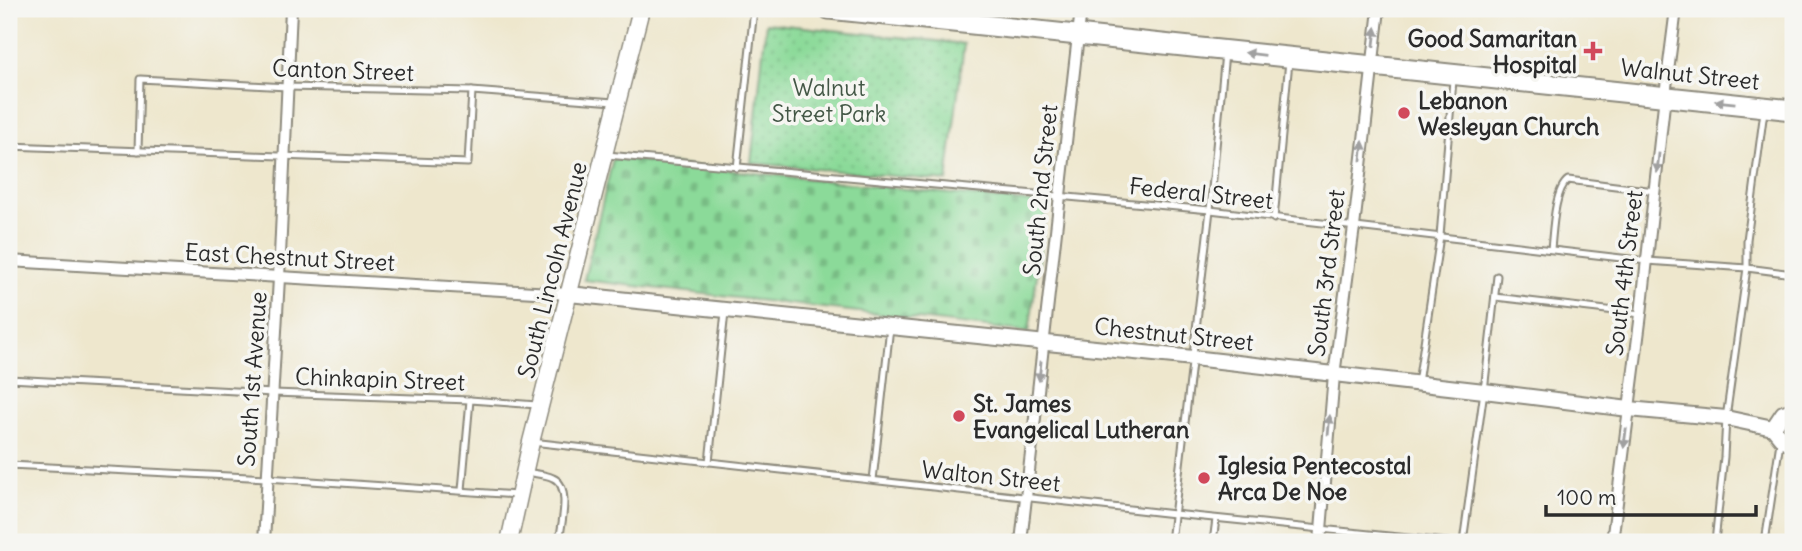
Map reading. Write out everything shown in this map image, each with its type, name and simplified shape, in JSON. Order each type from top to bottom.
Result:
[{"type":"highway","name":"Walnut Street","points":[[829,9],[1793,110]]},
{"type":"main road","name":"South Lincoln Avenue","points":[[509,542],[531,442],[641,9]]},
{"type":"street","name":"South 1st Avenue","points":[[264,542],[291,9]]},
{"type":"street","name":"South 2nd Street","points":[[1021,542],[1081,9]]},
{"type":"street","name":"South 3rd Street","points":[[1320,542],[1334,375],[1379,9]]},
{"type":"street","name":"South 4th Street","points":[[1612,542],[1676,9]]},
{"type":"street","name":"East Chestnut Street","points":[[9,261],[569,294]]},
{"type":"street","name":"Chestnut Street","points":[[569,294],[1193,358],[1726,418],[1782,437]]},
{"type":"street","points":[[1782,437],[1783,413],[1793,410]]},
{"type":"lane","points":[[737,168],[754,9]]},
{"type":"lane","points":[[1171,542],[1210,210],[1225,50]]},
{"type":"lane","points":[[1274,219],[1290,58]]},
{"type":"lane","points":[[1418,384],[1440,236],[1454,73]]},
{"type":"lane","name":"Canton Street","points":[[138,152],[140,79],[287,87],[472,91],[617,102]]},
{"type":"lane","points":[[9,146],[468,163],[472,91]]},
{"type":"lane","points":[[1715,542],[1726,418],[1747,268],[1746,240],[1765,107]]},
{"type":"lane","name":"Federal Street","points":[[604,155],[1210,210],[1647,261],[1793,274]]},
{"type":"lane","points":[[1551,249],[1556,207],[1563,184],[1568,180],[1655,191]]},
{"type":"lane","points":[[1463,542],[1497,276]]},
{"type":"lane","points":[[1494,297],[1641,314]]},
{"type":"lane","points":[[709,462],[725,311]]},
{"type":"lane","points":[[873,480],[890,327]]},
{"type":"lane","name":"Chinkapin Street","points":[[9,379],[541,405]]},
{"type":"lane","points":[[462,490],[470,400]]},
{"type":"lane","points":[[1765,542],[1782,437]]},
{"type":"lane","name":"Walton Street","points":[[531,442],[1216,519],[1448,542]]},
{"type":"lane","points":[[9,465],[267,478],[520,495]]},
{"type":"lane","points":[[525,472],[554,478],[561,483],[565,492],[559,542]]},
{"type":"lane","points":[[1213,542],[1216,519]]},
{"type":"green space","name":"Walnut Street Park","points":[[766,23],[964,44],[947,181],[751,163]]},
{"type":"green space","points":[[613,158],[1047,204],[1029,332],[584,280]]},
{"type":"place","name":"Good Samaritan Hospital","points":[[1593,51]]},
{"type":"place","name":"Lebanon Wesleyan Church","points":[[1404,113]]},
{"type":"place","name":"St. James Evangelical Lutheran","points":[[959,416]]},
{"type":"place","name":"Iglesia Pentecostal Arca De Noe","points":[[1204,478]]}]
